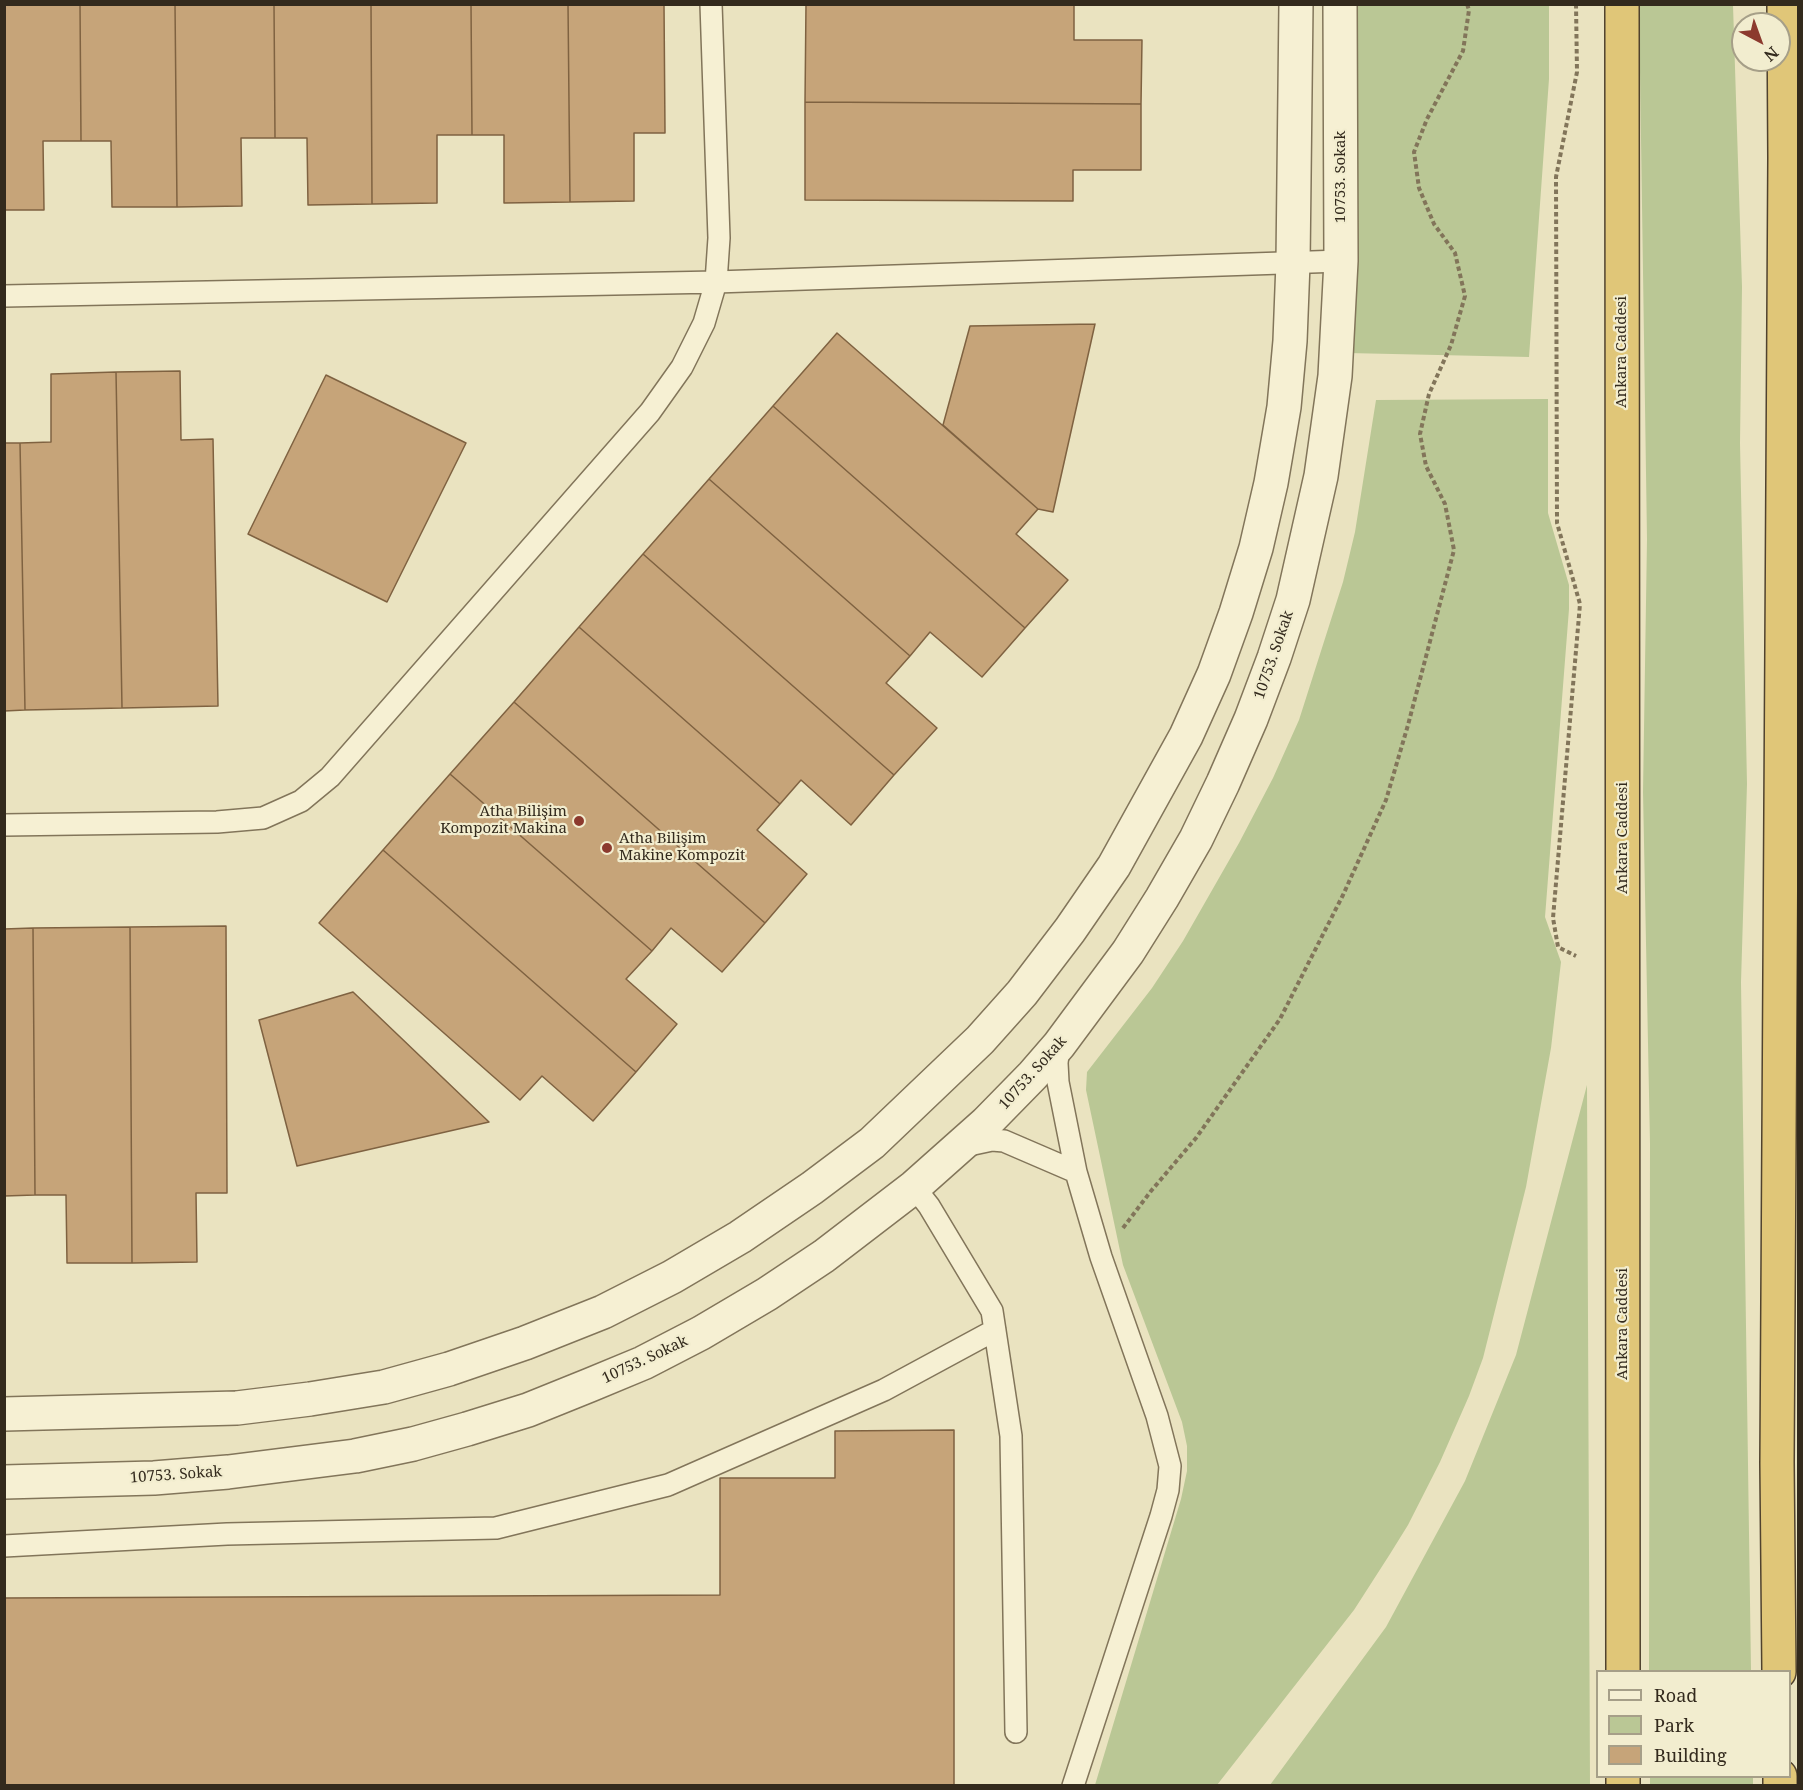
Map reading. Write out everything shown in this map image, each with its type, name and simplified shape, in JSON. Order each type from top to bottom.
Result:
[{"type":"highway","name":"Ankara Caddesi","points":[[1622,4],[1623,1670]]},
{"type":"highway","points":[[1779,1670],[1777,1462],[1784,4]]},
{"type":"highway","points":[[1785,158],[1798,236]]},
{"type":"highway","points":[[1777,1462],[1798,1387]]},
{"type":"street","points":[[4,1414],[237,1408],[310,1399],[384,1387],[449,1369],[525,1343],[603,1312],[672,1277],[740,1237],[812,1188],[872,1143],[980,1040],[1022,993],[1064,939],[1114,866],[1186,736],[1214,674],[1256,548],[1271,483],[1284,407],[1290,341],[1296,4]]},
{"type":"street","name":"10753. Sokak","points":[[4,1482],[154,1478],[355,1456],[413,1444],[528,1410],[643,1363],[701,1333],[767,1294],[824,1256],[914,1187],[959,1147],[1009,1100],[1059,1045],[1128,952],[1196,839],[1223,783],[1274,658],[1293,600],[1321,476],[1335,376],[1341,261],[1340,4]]},
{"type":"lane","points":[[4,825],[229,821],[263,818],[301,801],[330,777],[650,412],[682,367],[704,323],[716,282],[718,238],[711,4]]},
{"type":"lane","points":[[4,296],[716,282],[1341,261]]},
{"type":"lane","points":[[1059,1045],[1058,1082],[1076,1172],[1101,1257],[1157,1416],[1170,1466],[1168,1491],[1161,1516],[1073,1785]]},
{"type":"lane","points":[[959,1147],[992,1140],[1004,1141],[1076,1172]]},
{"type":"lane","points":[[914,1187],[929,1206],[992,1311],[1011,1436],[1016,1732]]},
{"type":"lane","points":[[4,1546],[227,1534],[496,1528],[668,1485],[885,1390],[995,1330]]},
{"type":"path","points":[[1101,1257],[1151,1191],[1196,1138],[1280,1019],[1343,895],[1386,800],[1454,550],[1445,504],[1426,466],[1420,434],[1429,394],[1451,345],[1465,296],[1455,254],[1434,224],[1419,188],[1414,152],[1426,119],[1463,51],[1469,10],[1467,4]]},
{"type":"path","points":[[1576,4],[1577,72],[1556,177],[1557,523],[1580,604],[1553,918],[1558,947],[1576,956]]},
{"type":"green space","points":[[1347,5],[1549,5],[1549,79],[1529,357],[1347,353]]},
{"type":"green space","points":[[1639,5],[1733,5],[1731,72],[1735,72],[1742,287],[1740,443],[1747,784],[1741,982],[1751,1670],[1649,1670],[1650,1144],[1643,792],[1647,539]]},
{"type":"green space","points":[[1548,399],[1548,513],[1569,585],[1545,917],[1561,962],[1551,1048],[1526,1187],[1483,1358],[1440,1462],[1408,1525],[1390,1554],[1354,1610],[1217,1785],[1095,1785],[1181,1499],[1187,1471],[1187,1446],[1182,1422],[1123,1265],[1086,1090],[1087,1072],[1152,988],[1183,941],[1239,843],[1273,778],[1299,720],[1343,582],[1355,532],[1376,400]]},
{"type":"green space","points":[[1798,1024],[1798,1266],[1797,1268]]},
{"type":"green space","points":[[1587,1085],[1590,1785],[1270,1785],[1386,1627],[1465,1481],[1516,1355]]},
{"type":"green space","points":[[1650,1778],[1753,1778],[1753,1785],[1650,1785]]},
{"type":"building","points":[[4,4],[80,4],[81,141],[43,141],[44,210],[4,210]]},
{"type":"building","points":[[80,4],[175,4],[177,207],[112,207],[111,141],[81,141]]},
{"type":"building","points":[[175,4],[274,4],[275,138],[241,138],[242,206],[177,207]]},
{"type":"building","points":[[274,4],[371,4],[372,204],[308,205],[307,138],[275,138]]},
{"type":"building","points":[[371,4],[471,4],[472,135],[437,135],[437,203],[372,204]]},
{"type":"building","points":[[471,4],[568,4],[570,202],[504,203],[504,135],[472,135]]},
{"type":"building","points":[[568,4],[664,4],[665,133],[634,133],[634,201],[570,202]]},
{"type":"building","points":[[806,4],[1074,4],[1074,40],[1142,40],[1141,104],[805,102]]},
{"type":"building","points":[[805,102],[1141,104],[1141,170],[1073,170],[1073,201],[805,200]]},
{"type":"building","points":[[1095,324],[1053,512],[1038,509],[943,425],[970,326]]},
{"type":"building","points":[[837,333],[1038,509],[1016,534],[1068,580],[1025,628],[773,406]]},
{"type":"building","points":[[180,371],[181,440],[213,439],[218,706],[122,708],[116,372]]},
{"type":"building","points":[[116,372],[122,708],[25,710],[20,443],[51,442],[51,374]]},
{"type":"building","points":[[326,375],[466,443],[387,602],[248,534]]},
{"type":"building","points":[[773,406],[1025,628],[982,677],[930,632],[910,656],[709,479]]},
{"type":"building","points":[[4,443],[20,443],[25,710],[4,711]]},
{"type":"building","points":[[709,479],[910,656],[886,683],[937,728],[894,775],[643,554]]},
{"type":"building","points":[[643,554],[894,775],[851,825],[801,780],[780,804],[579,627]]},
{"type":"building","points":[[579,627],[780,804],[757,830],[807,874],[765,923],[514,702]]},
{"type":"building","name":"Atha Bilişim Makine Kompozit","points":[[514,702],[765,923],[722,972],[671,928],[652,951],[450,774]]},
{"type":"building","points":[[450,774],[652,951],[626,979],[677,1024],[636,1072],[383,850]]},
{"type":"building","points":[[383,850],[636,1072],[593,1121],[542,1076],[520,1100],[319,923]]},
{"type":"building","points":[[226,926],[227,1193],[196,1193],[197,1262],[132,1263],[130,927]]},
{"type":"building","points":[[130,927],[132,1263],[67,1263],[66,1195],[35,1195],[33,928]]},
{"type":"building","points":[[33,928],[35,1195],[4,1196],[4,929]]},
{"type":"building","points":[[353,992],[489,1122],[297,1166],[259,1020]]},
{"type":"building","points":[[954,1430],[954,1786],[4,1786],[4,1598],[720,1595],[720,1478],[835,1478],[835,1431]]},
{"type":"place","name":"Atha Bilişim Kompozit Makina","points":[[579,821]]},
{"type":"place","name":"Atha Bilişim Makine Kompozit","points":[[607,848]]}]
